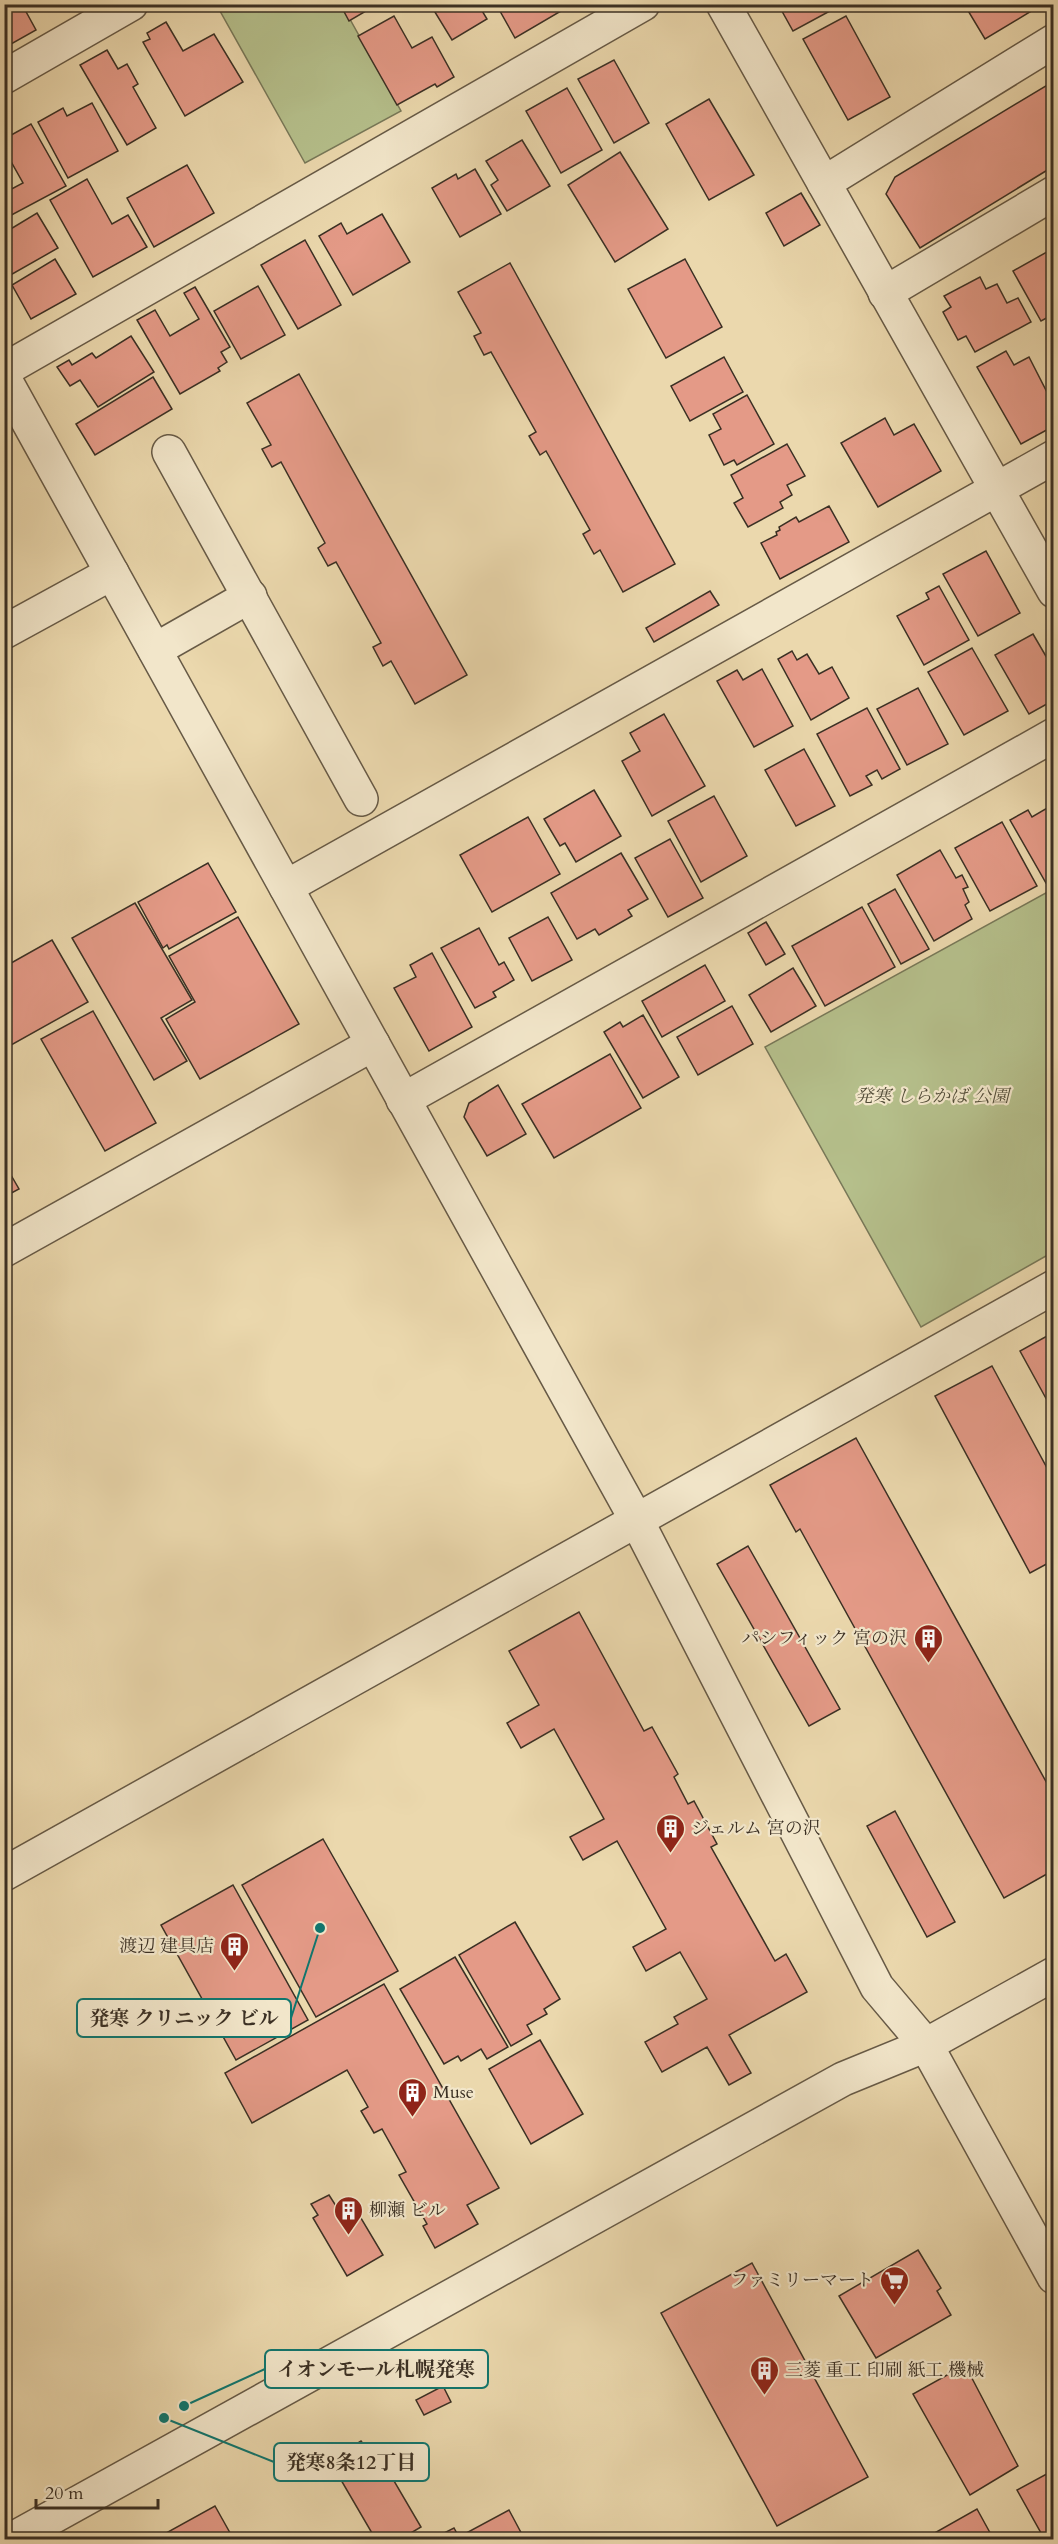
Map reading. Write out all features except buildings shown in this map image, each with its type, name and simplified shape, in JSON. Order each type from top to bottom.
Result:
[{"type":"street","points":[[4,77],[131,4]]},
{"type":"street","points":[[4,370],[643,4]]},
{"type":"street","points":[[723,4],[1053,591]]},
{"type":"street","points":[[824,183],[1053,41]]},
{"type":"street","points":[[885,293],[1053,193]]},
{"type":"street","points":[[4,378],[637,1521],[877,1987],[926,2045],[1053,2277]]},
{"type":"street","points":[[169,452],[361,799]]},
{"type":"street","points":[[286,887],[1053,457]]},
{"type":"street","points":[[4,632],[112,573]]},
{"type":"street","points":[[155,650],[250,596]]},
{"type":"street","points":[[403,1100],[1053,735]]},
{"type":"street","points":[[4,1250],[373,1044]]},
{"type":"street","points":[[4,1874],[1053,1287]]},
{"type":"street","points":[[12,2540],[843,2079],[926,2045],[1053,1974]]},
{"type":"green space","points":[[232,5],[342,5],[401,111],[305,163],[220,11]]},
{"type":"green space","name":"発寒 しらかば 公園","points":[[1053,889],[1053,1252],[921,1327],[765,1047]]},
{"type":"place","name":"パシフィック 宮の沢","points":[[928,1664]]},
{"type":"place","name":"ジェルム 宮の沢","points":[[670,1854]]},
{"type":"place","name":"発寒 クリニック ビル","points":[[320,1928]]},
{"type":"place","name":"渡辺 建具店","points":[[235,1972]]},
{"type":"place","name":"Muse","points":[[412,2118]]},
{"type":"place","name":"柳瀬 ビル","points":[[348,2236]]},
{"type":"place","name":"ファミリーマート","points":[[895,2306]]},
{"type":"place","name":"三菱 重工 印刷 紙工 機械","points":[[764,2396]]},
{"type":"place","name":"イオンモール札幌発寒","points":[[184,2406]]},
{"type":"place","name":"発寒8条12丁目","points":[[164,2418]]}]
